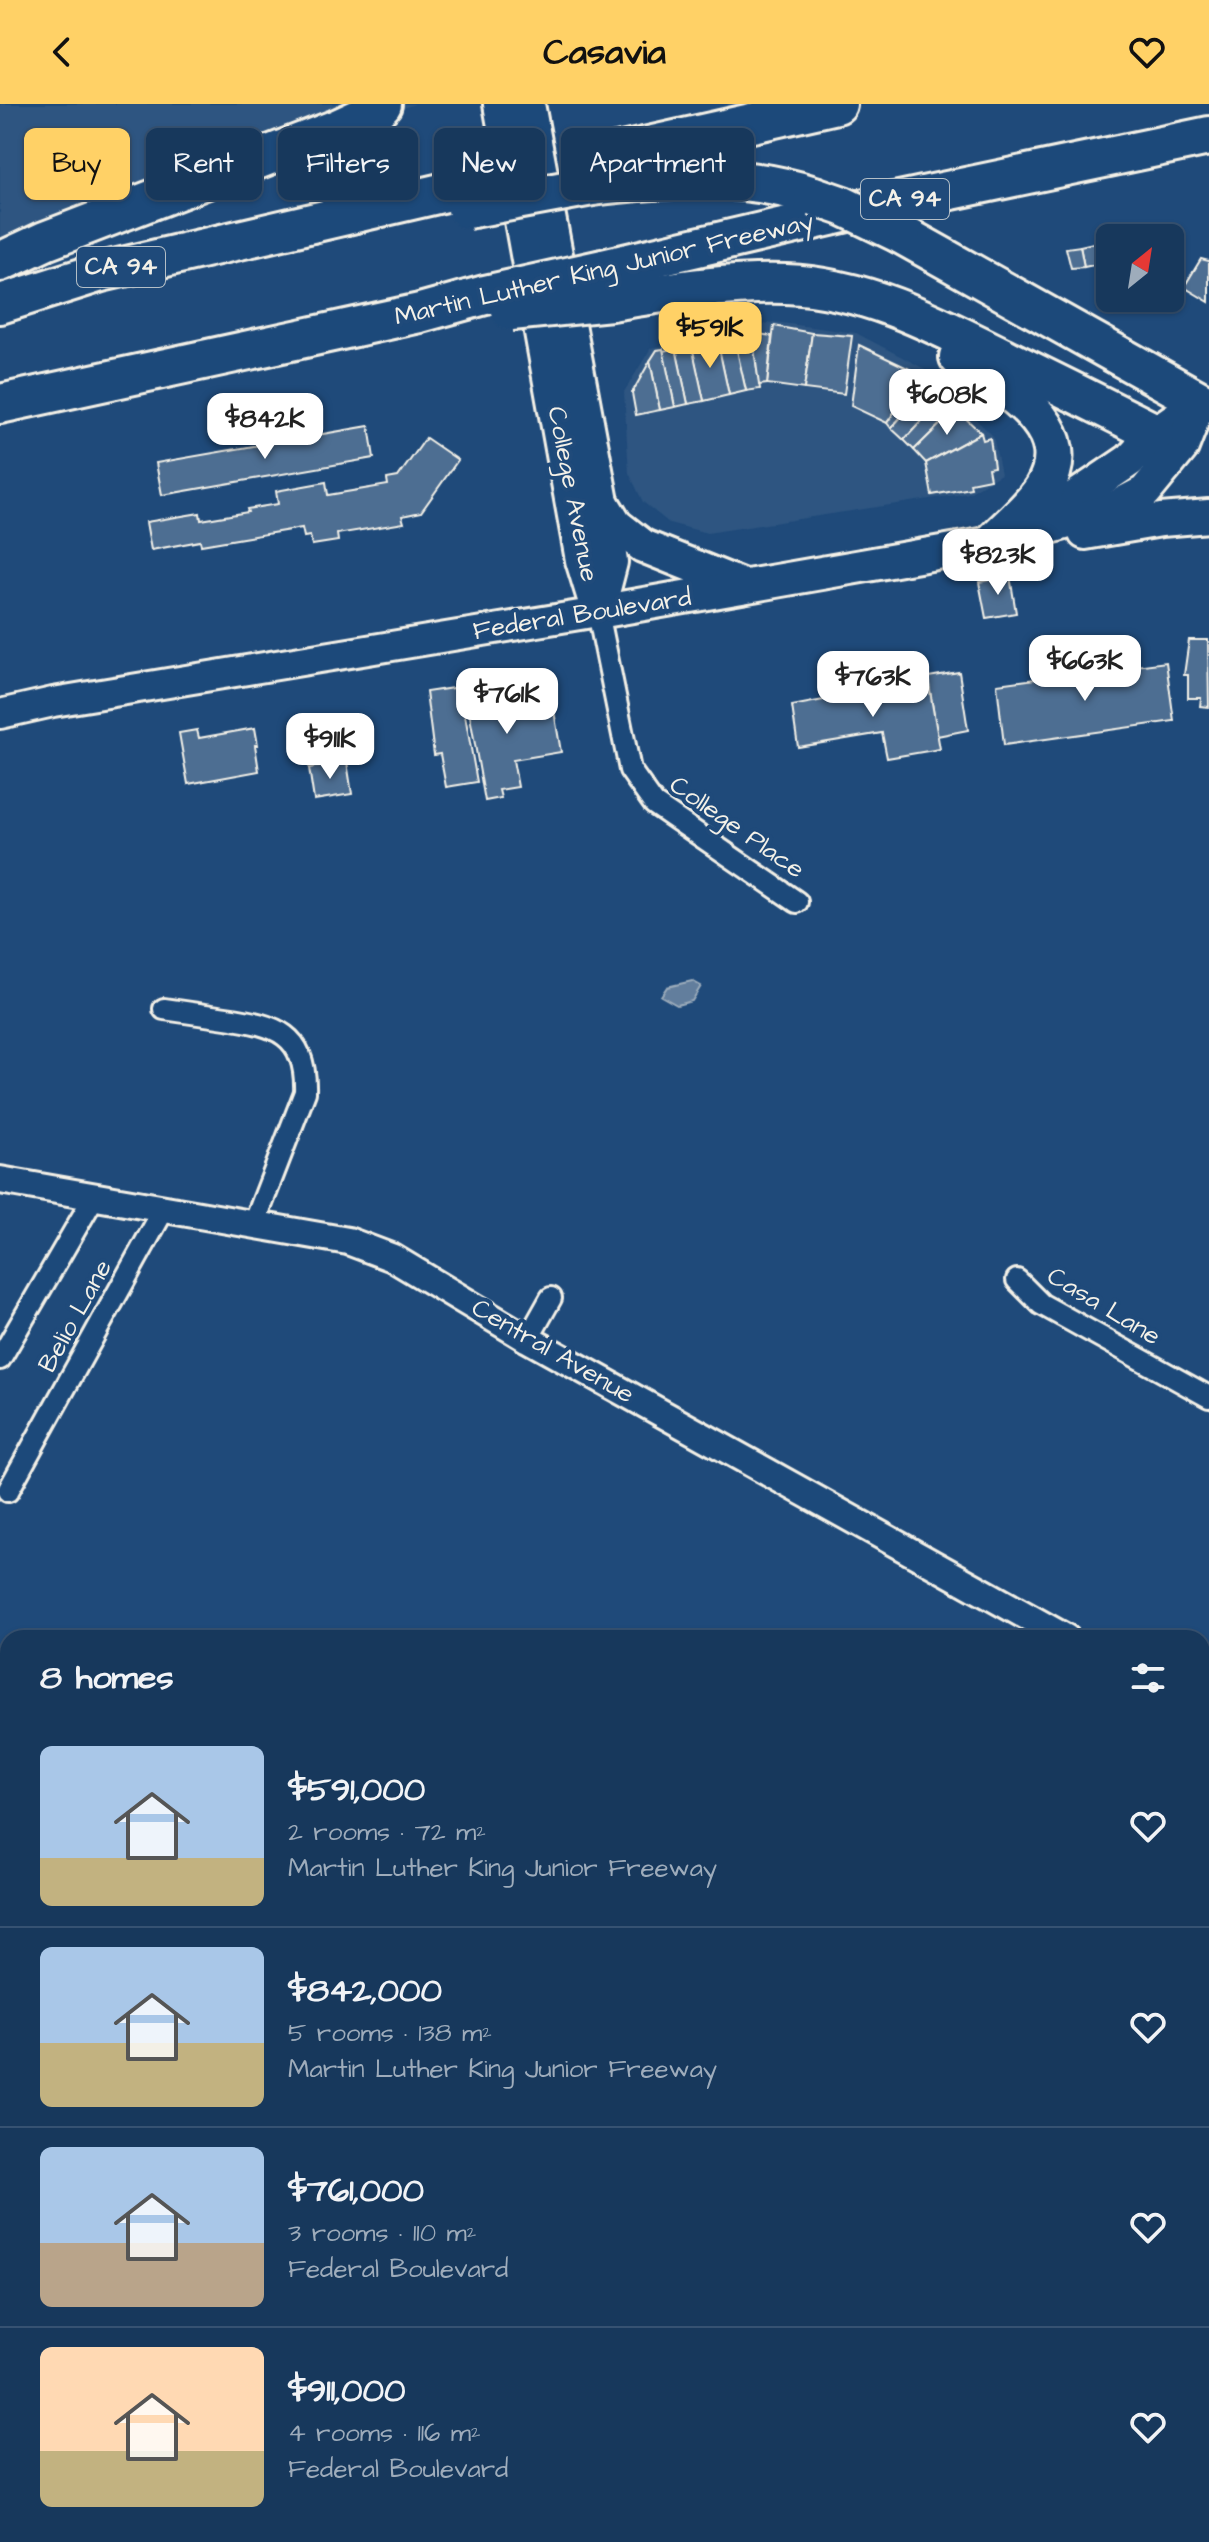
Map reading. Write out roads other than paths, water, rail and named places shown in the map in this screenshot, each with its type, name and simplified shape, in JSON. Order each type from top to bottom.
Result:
[{"type":"highway","points":[[0,262],[45,241],[337,129],[374,112],[382,104]]},
{"type":"highway","name":"CA 94","points":[[751,128],[837,104]]},
{"type":"highway","name":"Martin Luther King Junior Freeway","points":[[0,404],[420,313],[607,285],[856,210],[1209,136]]},
{"type":"highway","name":"CA 94","points":[[0,304],[101,272],[245,238],[561,179]]},
{"type":"highway","points":[[754,182],[784,186],[843,206],[1206,397]]},
{"type":"highway","points":[[607,285],[789,284],[829,289],[878,301],[921,317],[1182,447]]},
{"type":"highway","points":[[878,301],[1015,396],[1039,417],[1052,442],[1054,464],[1046,485],[1007,538]]},
{"type":"main road","name":"College Avenue","points":[[500,104],[582,560],[598,612]]},
{"type":"main road","name":"College Avenue","points":[[528,104],[611,562],[598,612]]},
{"type":"main road","name":"Federal Boulevard","points":[[0,714],[53,702],[598,612],[1007,538],[1130,460],[1182,447],[1206,397]]},
{"type":"main road","points":[[602,502],[616,525],[643,546],[744,586]]},
{"type":"main road","points":[[1007,538],[1097,533],[1161,520],[1209,516]]},
{"type":"street","name":"College Place","points":[[598,612],[630,770],[654,804],[797,902]]},
{"type":"street","points":[[164,1009],[266,1024],[288,1037],[296,1047],[306,1074],[305,1092],[254,1224]]},
{"type":"street","name":"Central Avenue","points":[[0,1180],[348,1241],[393,1258],[528,1339],[1052,1630]]},
{"type":"street","points":[[0,1359],[94,1197]]},
{"type":"street","name":"Belio Lane","points":[[8,1491],[164,1209]]},
{"type":"street","name":"Casa Lane","points":[[1017,1280],[1041,1304],[1209,1397]]},
{"type":"street","points":[[528,1339],[551,1298]]}]
